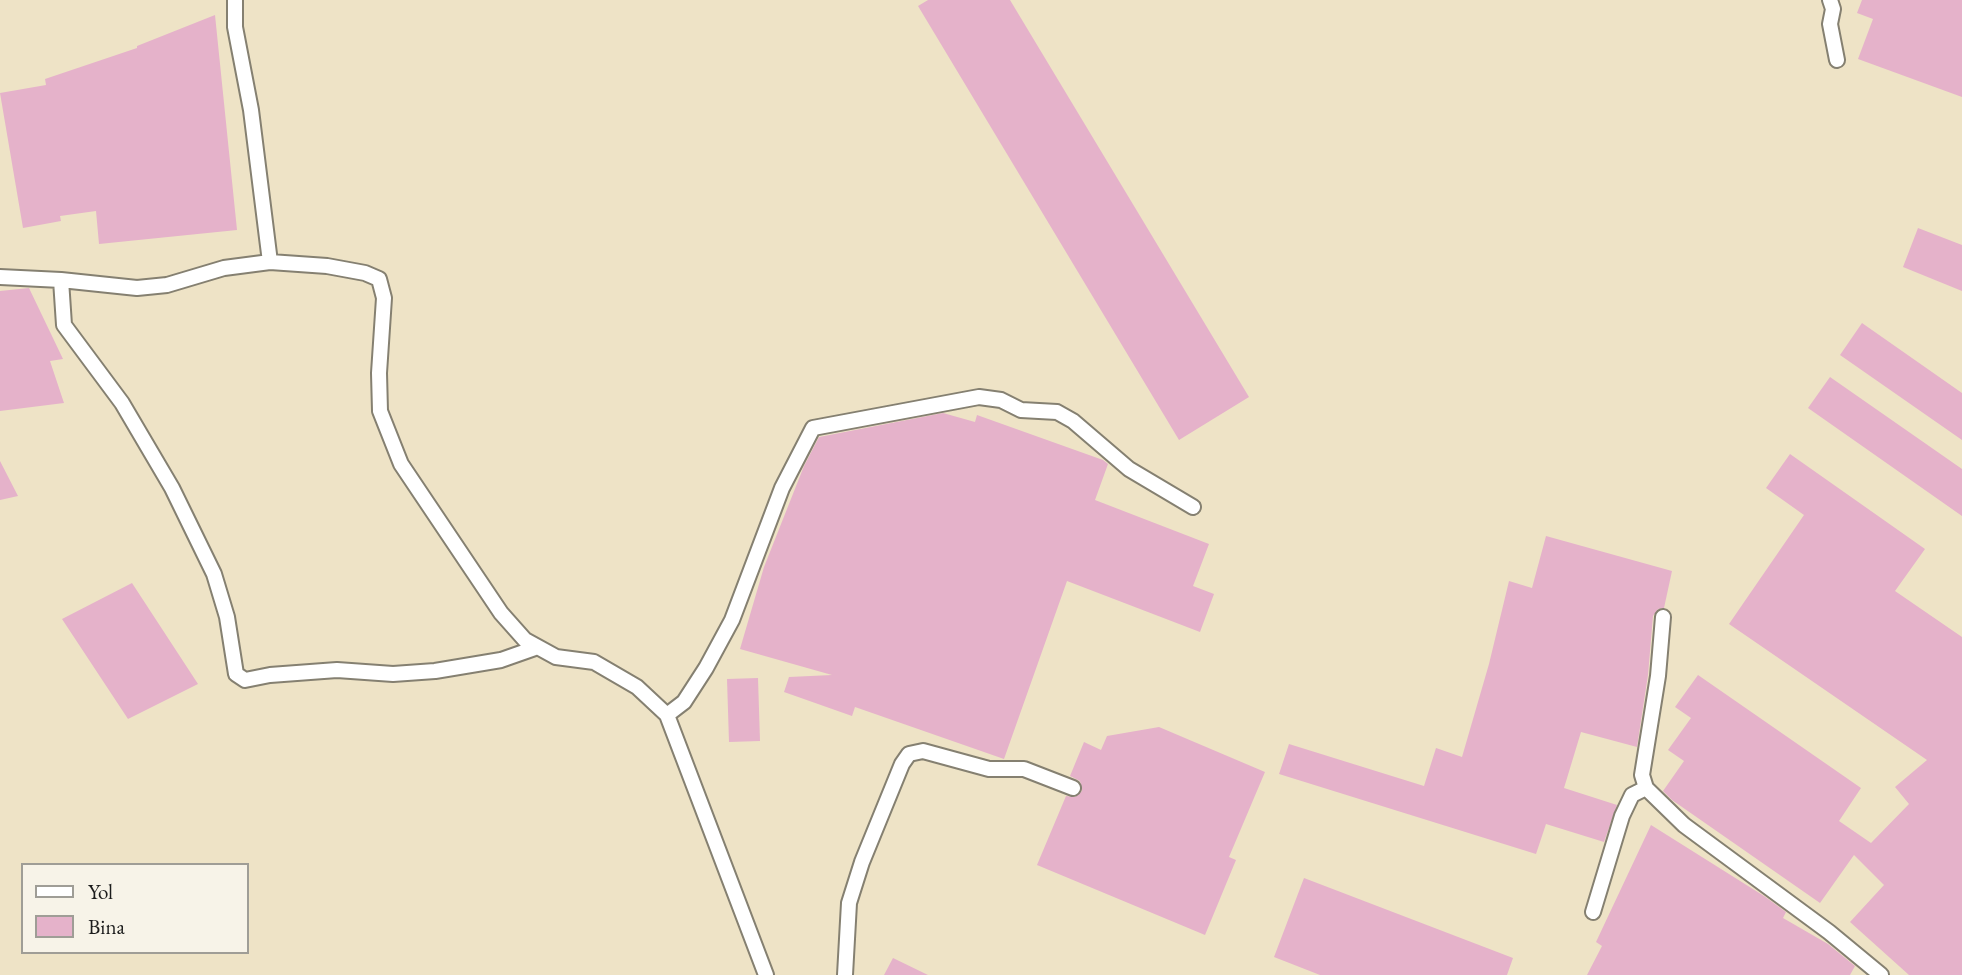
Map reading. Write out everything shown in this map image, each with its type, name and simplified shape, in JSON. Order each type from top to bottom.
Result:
[{"type":"street","points":[[235,0],[235,27],[251,110],[270,262]]},
{"type":"street","points":[[1830,0],[1833,9],[1830,24],[1837,60]]},
{"type":"street","points":[[0,277],[137,288],[167,285],[224,268],[270,262],[327,266],[365,273],[379,279],[384,298],[379,373],[380,411],[401,464],[501,613],[525,640],[556,657],[594,662],[637,687],[667,715],[684,755],[715,847],[766,975]]},
{"type":"street","points":[[61,280],[64,325],[122,403],[172,488],[214,574],[227,617],[236,674],[246,680],[271,675],[337,670],[393,674],[435,671],[500,660],[538,647]]},
{"type":"street","points":[[667,715],[684,702],[732,620],[777,499],[813,428],[979,397],[1001,400],[1021,410],[1057,412],[1073,421],[1129,469],[1193,507]]},
{"type":"street","points":[[1663,617],[1658,676],[1642,775],[1646,788],[1684,825],[1829,932],[1881,975]]},
{"type":"street","points":[[845,975],[849,903],[862,862],[902,764],[909,754],[923,751],[989,769],[1024,769],[1073,789]]},
{"type":"street","points":[[1593,912],[1622,816],[1632,795],[1646,788]]},
{"type":"building","points":[[928,0],[1010,0],[1249,397],[1179,440],[918,6]]},
{"type":"building","points":[[1862,0],[1962,0],[1962,97],[1858,59],[1873,19],[1857,13]]},
{"type":"building","points":[[215,15],[237,230],[99,244],[96,211],[60,216],[61,221],[23,228],[0,93],[46,85],[45,79],[137,48]]},
{"type":"building","points":[[1918,228],[1962,245],[1962,291],[1903,267]]},
{"type":"building","points":[[29,288],[63,359],[50,361],[64,403],[0,411],[0,291]]},
{"type":"building","points":[[1862,323],[1962,393],[1962,440],[1840,355]]},
{"type":"building","points":[[1830,377],[1962,469],[1962,516],[1808,408]]},
{"type":"building","points":[[943,413],[975,422],[977,415],[1103,460],[1108,464],[1095,500],[1209,544],[1193,586],[1214,594],[1200,632],[1067,581],[1004,759],[855,707],[852,716],[784,692],[789,677],[832,675],[740,649],[764,567],[804,466],[819,437]]},
{"type":"building","points":[[1790,454],[1925,549],[1895,591],[1962,637],[1962,975],[1909,975],[1850,922],[1884,885],[1854,855],[1820,903],[1672,800],[1663,791],[1684,761],[1668,750],[1691,718],[1675,707],[1698,675],[1861,788],[1839,821],[1871,843],[1909,804],[1895,787],[1927,760],[1729,624],[1804,515],[1766,488]]},
{"type":"building","points":[[0,461],[18,496],[0,500]]},
{"type":"building","points":[[1546,536],[1672,571],[1664,608],[1658,609],[1653,616],[1648,675],[1637,747],[1581,732],[1564,788],[1617,805],[1604,842],[1546,824],[1536,854],[1279,774],[1289,744],[1424,786],[1436,748],[1462,757],[1509,581],[1532,588]]},
{"type":"building","points":[[132,583],[198,684],[128,719],[62,619]]},
{"type":"building","points":[[758,678],[760,741],[729,742],[727,679]]},
{"type":"building","points":[[1159,727],[1265,772],[1229,857],[1236,860],[1205,935],[1037,865],[1066,796],[1075,797],[1082,791],[1080,781],[1070,776],[1084,742],[1101,750],[1107,736]]},
{"type":"building","points":[[1651,825],[1786,912],[1783,918],[1828,944],[1855,966],[1850,975],[1587,975],[1602,946],[1596,942]]},
{"type":"building","points":[[1304,878],[1513,958],[1507,975],[1320,975],[1274,957]]},
{"type":"building","points":[[893,958],[928,975],[884,975]]}]
